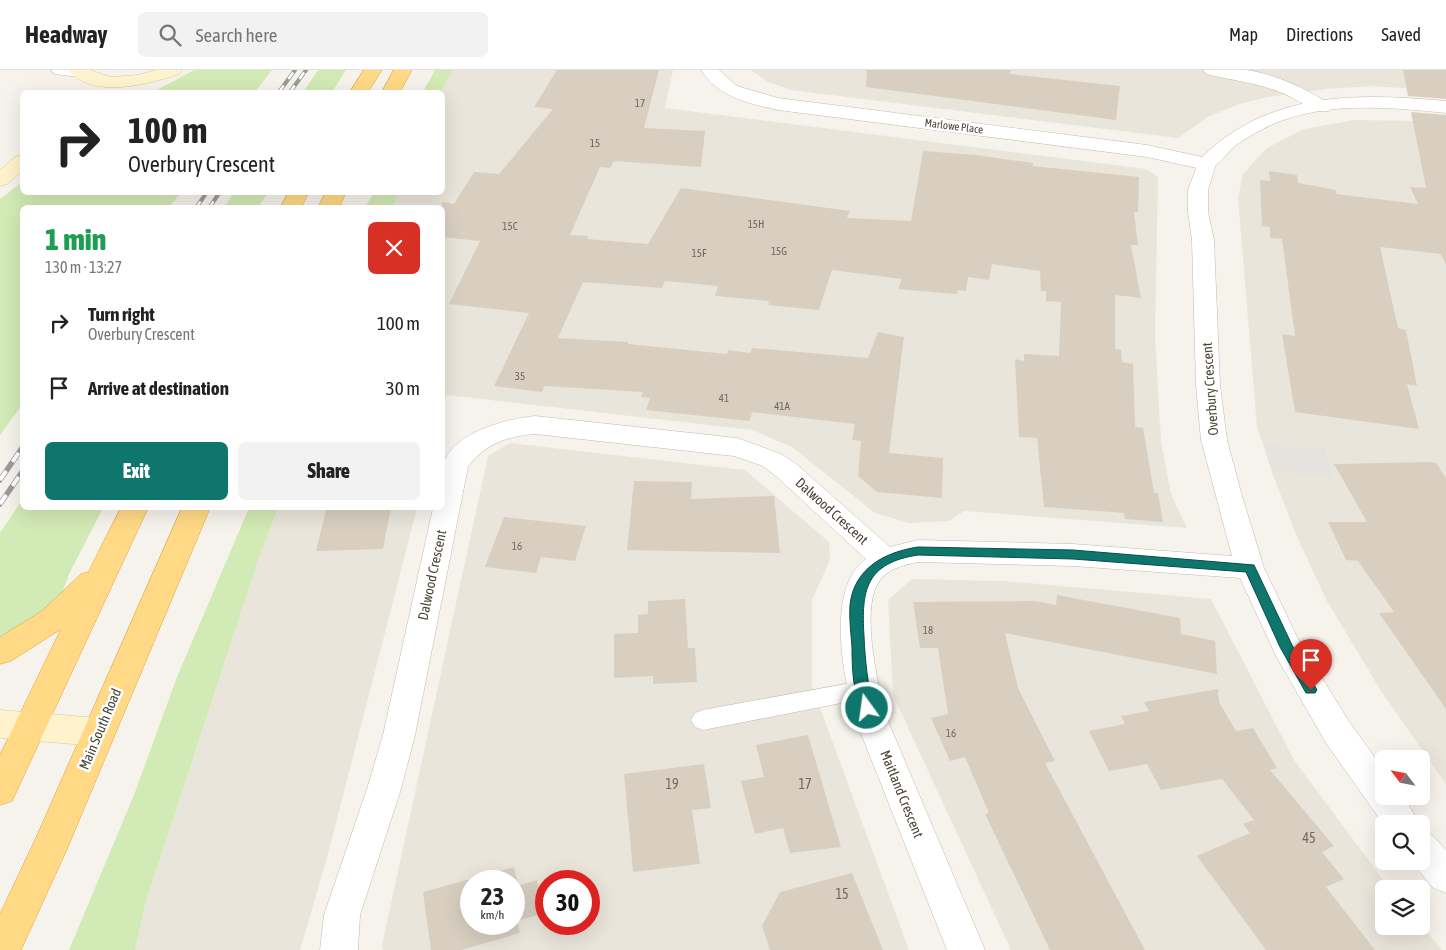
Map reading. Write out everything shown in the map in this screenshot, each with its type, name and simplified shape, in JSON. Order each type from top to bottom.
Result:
[{"type":"highway","points":[[360,90],[373,70]]},
{"type":"highway","points":[[392,90],[403,70]]},
{"type":"highway","points":[[0,790],[32,727],[104,567],[133,510]]},
{"type":"highway","name":"Main South Road","points":[[2,950],[49,849],[195,510]]},
{"type":"highway","points":[[0,652],[54,619],[104,567]]},
{"type":"main road","points":[[82,77],[102,80],[127,80],[154,76],[172,70]]},
{"type":"main road","points":[[145,90],[177,70]]},
{"type":"main road","points":[[0,180],[20,163]]},
{"type":"main road","points":[[0,184],[20,171]]},
{"type":"main road","points":[[0,724],[98,732]]},
{"type":"street","points":[[60,70],[82,77]]},
{"type":"street","name":"Marlowe Place","points":[[710,70],[726,87],[759,100],[778,104],[1138,149],[1206,164]]},
{"type":"street","points":[[1212,70],[1239,73],[1272,82],[1300,93],[1322,107]]},
{"type":"street","name":"Overbury Crescent","points":[[1397,815],[1338,733],[1311,690],[1286,647],[1250,568],[1222,477],[1214,440],[1208,385],[1204,240],[1198,212],[1198,190],[1206,164],[1223,145],[1248,128],[1283,115],[1322,107],[1372,103],[1446,107]]},
{"type":"street","name":"Dalwood Crescent","points":[[339,950],[342,915],[384,789],[399,735],[455,466],[463,454],[476,443],[514,426],[535,425],[737,447],[772,460],[786,470],[886,560]]},
{"type":"street","name":"Maitland Crescent","points":[[966,950],[874,726],[862,690],[856,606],[864,581],[873,569],[886,560],[900,554],[939,551],[1080,555],[1250,568]]},
{"type":"street","points":[[1430,857],[1446,876]]},
{"type":"lane","points":[[703,720],[862,690]]},
{"type":"shaded area","points":[[453,70],[673,70],[665,108],[1146,169],[1158,177],[1155,335],[1161,442],[1171,494],[1187,528],[964,511],[949,521],[909,523],[875,513],[792,447],[752,430],[446,395],[445,399],[445,205],[394,205],[397,195],[445,195],[445,90],[442,90]]},
{"type":"shaded area","points":[[751,70],[1446,70],[1446,91],[1371,86],[1327,89],[1268,97],[1239,104],[1208,117],[1178,138],[791,90],[768,82]]},
{"type":"shaded area","points":[[1354,120],[1418,121],[1446,124],[1446,784],[1430,761],[1430,750],[1422,750],[1381,691],[1327,601],[1297,537],[1272,472],[1334,476],[1325,448],[1263,444],[1257,427],[1238,198],[1243,174],[1267,148],[1304,129]]},
{"type":"shaded area","points":[[510,443],[745,470],[829,542],[830,560],[812,600],[812,686],[909,950],[383,950],[382,945],[488,456]]},
{"type":"shaded area","points":[[1263,444],[1325,448],[1334,477],[1272,472]]},
{"type":"shaded area","points":[[277,510],[416,510],[327,858],[300,950],[135,950],[146,901],[259,558]]},
{"type":"shaded area","points":[[912,579],[1004,581],[1211,599],[1294,760],[1383,880],[1375,880],[1375,935],[1429,935],[1442,950],[1011,950],[893,695],[888,600]]},
{"type":"green space","points":[[194,70],[272,70],[257,90],[157,90]]},
{"type":"green space","points":[[318,70],[346,70],[333,90],[304,90]]},
{"type":"green space","points":[[435,70],[453,70],[442,90],[424,90]]},
{"type":"green space","points":[[20,184],[20,195],[179,195],[171,205],[20,205],[20,408],[0,435],[0,199]]},
{"type":"green space","points":[[233,195],[267,195],[259,205],[225,205]]},
{"type":"green space","points":[[373,195],[397,195],[394,205],[366,205]]},
{"type":"green space","points":[[20,503],[20,510],[102,510],[69,574],[62,593],[45,609],[0,640],[0,533]]},
{"type":"green space","points":[[248,510],[277,510],[259,558],[146,901],[135,950],[69,950],[134,795],[177,677]]},
{"type":"building","points":[[557,70],[659,70],[644,128],[705,131],[701,167],[614,161],[610,168],[600,167],[570,235],[588,236],[587,239],[648,244],[681,188],[850,211],[847,218],[911,221],[923,151],[976,155],[1033,163],[1033,166],[1139,177],[1138,212],[1134,212],[1138,245],[1131,245],[1141,298],[1115,295],[1115,349],[1121,350],[1122,362],[1133,364],[1135,427],[1143,428],[1154,493],[1158,493],[1163,522],[1125,519],[1124,513],[1044,507],[1037,438],[1019,437],[1015,359],[1024,361],[1024,354],[1059,356],[1061,302],[1046,301],[1046,291],[1041,291],[1040,271],[992,264],[989,280],[968,277],[966,291],[958,290],[957,294],[898,289],[902,279],[832,270],[819,310],[768,305],[769,301],[715,296],[718,286],[665,281],[662,288],[583,282],[558,338],[628,342],[628,344],[727,354],[728,350],[750,353],[752,348],[868,358],[878,332],[904,337],[889,453],[943,458],[942,498],[877,492],[858,476],[861,441],[852,440],[855,424],[752,412],[750,421],[646,410],[650,398],[641,397],[643,392],[544,386],[542,392],[494,386],[529,313],[449,304],[480,241],[445,237],[445,205],[442,205],[442,202],[454,204],[474,172],[499,174],[553,109],[534,107]]},
{"type":"building","points":[[867,70],[1011,70],[1010,74],[1120,86],[1116,120],[866,87]]},
{"type":"building","points":[[1403,70],[1446,70],[1446,99],[1408,96]]},
{"type":"building","points":[[1411,112],[1446,115],[1446,265],[1441,254],[1380,247],[1398,328],[1406,330],[1417,386],[1407,384],[1419,429],[1295,412],[1282,334],[1295,336],[1282,239],[1270,238],[1270,227],[1262,226],[1260,180],[1270,181],[1269,171],[1297,175],[1298,183],[1336,190],[1336,194],[1418,204],[1410,187],[1426,188]]},
{"type":"building","points":[[1436,463],[1446,478],[1446,709],[1379,613],[1394,612],[1358,561],[1346,560],[1328,522],[1367,522],[1334,464]]},
{"type":"building","points":[[634,481],[692,482],[691,499],[774,496],[780,553],[627,550]]},
{"type":"building","points":[[326,510],[391,510],[383,549],[316,551]]},
{"type":"building","points":[[504,517],[586,526],[575,561],[541,557],[536,573],[485,567]]},
{"type":"building","points":[[1057,595],[1180,618],[1181,634],[1215,641],[1217,674],[1005,633],[1018,688],[1055,761],[1045,763],[1145,950],[1050,950],[985,814],[989,813],[965,757],[950,761],[931,718],[948,714],[938,648],[920,648],[913,602],[1034,601],[1056,605]]},
{"type":"building","points":[[685,599],[688,648],[695,648],[697,682],[653,684],[653,676],[614,678],[614,634],[638,633],[638,615],[648,614],[648,601]]},
{"type":"building","points":[[1218,689],[1219,702],[1236,731],[1253,728],[1277,768],[1270,770],[1334,846],[1322,852],[1344,879],[1326,887],[1375,950],[1266,950],[1197,856],[1250,833],[1243,824],[1254,820],[1222,779],[1161,790],[1147,764],[1109,771],[1089,731],[1125,724],[1121,716],[1149,711],[1144,702]]},
{"type":"building","points":[[808,735],[841,847],[790,853],[783,828],[755,834],[741,781],[764,777],[756,745]]},
{"type":"building","points":[[704,764],[711,808],[692,810],[700,864],[633,872],[624,774]]},
{"type":"building","points":[[514,867],[515,870],[503,870]]},
{"type":"building","points":[[852,873],[883,950],[770,950],[762,926],[780,892]]},
{"type":"building","points":[[535,881],[535,916],[525,919],[525,884]]},
{"type":"building","points":[[460,882],[460,935],[513,935],[461,950],[431,950],[423,892]]},
{"type":"railway","points":[[280,90],[295,70]]},
{"type":"railway","points":[[291,90],[306,70]]},
{"type":"railway","points":[[198,205],[205,195]]},
{"type":"railway","points":[[211,205],[218,195]]},
{"type":"railway","points":[[0,480],[20,451]]},
{"type":"railway","points":[[0,504],[20,475]]},
{"type":"route","points":[[867,708],[859,674],[856,606],[858,593],[873,569],[886,560],[900,554],[918,551],[1073,555],[1250,568],[1286,647],[1311,690]]}]
